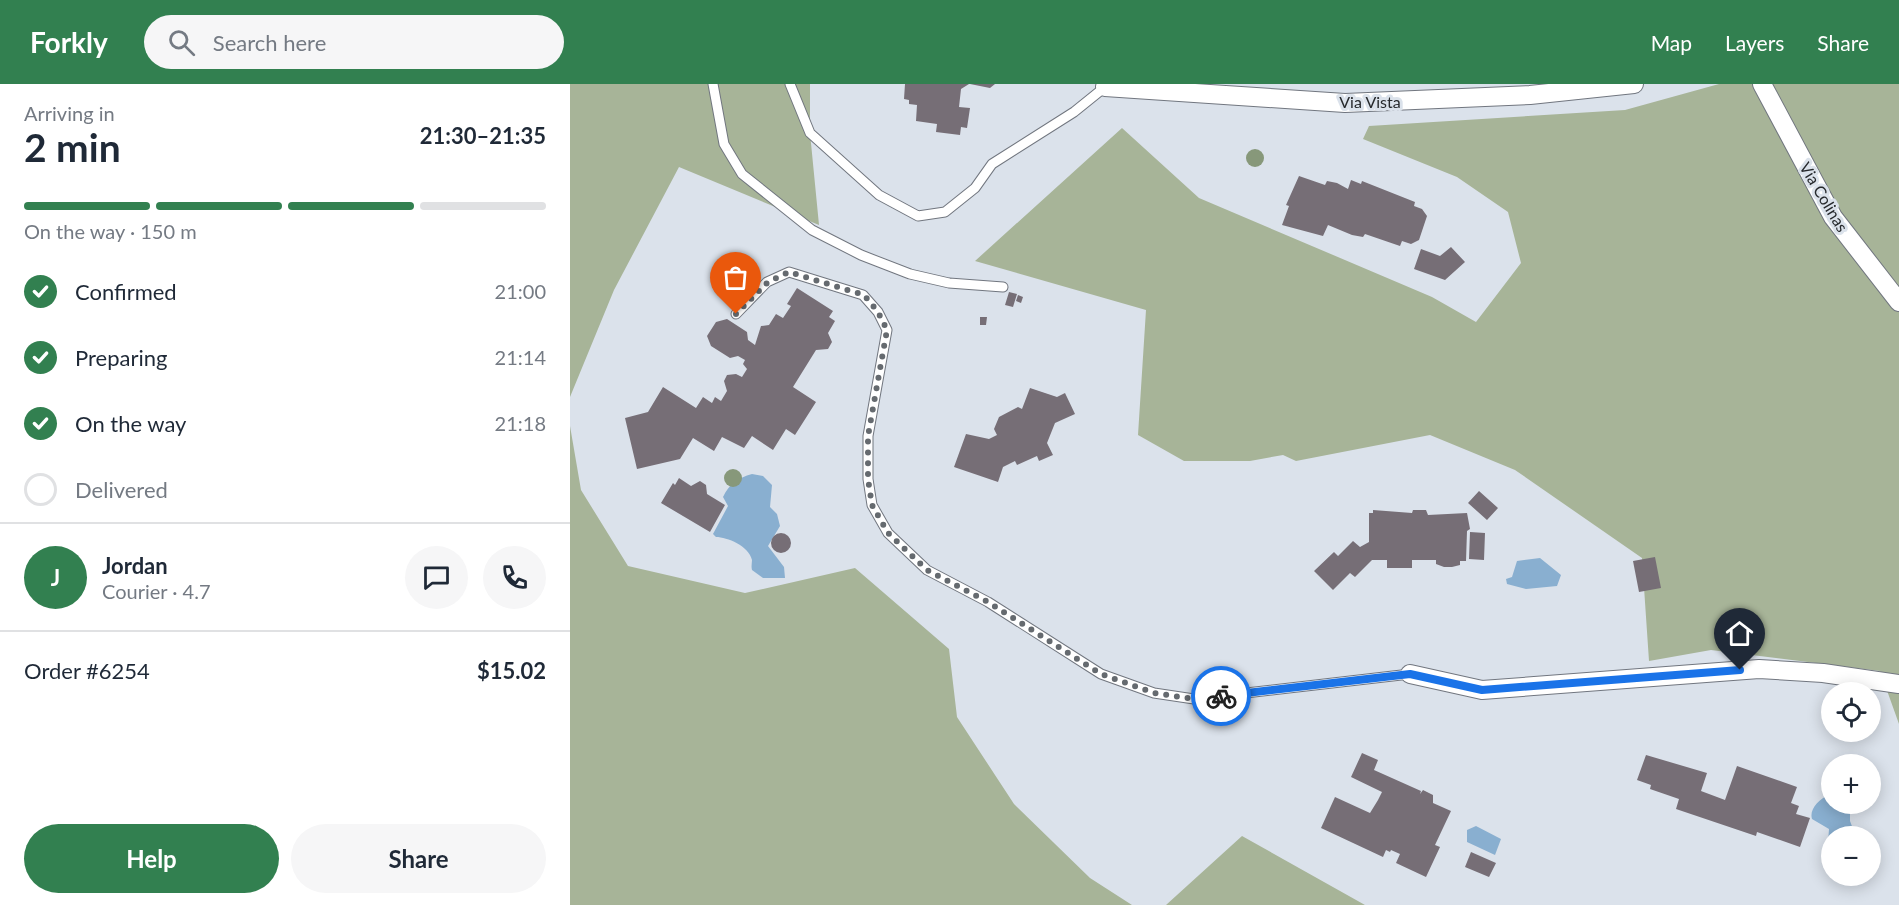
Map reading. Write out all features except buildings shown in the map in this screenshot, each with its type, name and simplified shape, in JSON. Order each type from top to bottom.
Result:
[{"type":"street","name":"Via Vista","points":[[1105,87],[1345,103],[1507,97],[1634,84]]},
{"type":"street","name":"Via Colinas","points":[[1762,84],[1833,217],[1899,302]]},
{"type":"street","points":[[1410,674],[1482,690],[1702,671],[1759,669],[1823,673],[1899,684]]},
{"type":"lane","points":[[713,84],[724,144],[742,174],[812,230],[861,255],[910,274],[949,283],[1003,287]]},
{"type":"lane","points":[[790,84],[810,133],[879,195],[918,216],[945,212],[975,188],[992,164],[1074,112],[1105,87]]},
{"type":"lane","points":[[736,314],[768,282],[789,272],[864,295],[878,312],[887,330],[868,436],[868,479],[872,505],[888,533],[927,570],[988,602],[1101,674],[1154,693],[1194,699],[1410,674]]},
{"type":"green space","points":[[570,84],[810,84],[810,133],[819,225],[679,167],[614,290],[570,397]]},
{"type":"green space","points":[[1719,84],[1899,84],[1899,724],[1880,671],[1711,650],[1649,661],[1642,558],[1515,470],[1430,435],[1296,461],[1283,455],[1250,461],[1184,461],[1138,435],[1146,310],[975,261],[1122,128],[1199,198],[1432,297],[1476,322],[1521,263],[1508,212],[1457,177],[1363,139],[1369,126],[1625,110]]},
{"type":"green space","points":[[570,426],[581,490],[628,566],[745,593],[855,568],[949,649],[957,717],[1014,804],[1090,878],[1132,905],[570,905]]},
{"type":"green space","points":[[1242,836],[1365,905],[1166,905]]},
{"type":"water","points":[[752,474],[763,476],[772,485],[770,507],[777,514],[780,526],[768,546],[784,567],[785,578],[763,578],[752,570],[752,560],[747,550],[713,534],[728,506],[723,497],[725,492],[734,482]]},
{"type":"water","points":[[1540,558],[1561,575],[1557,586],[1526,589],[1507,584],[1506,579],[1512,577],[1517,561]]},
{"type":"water","points":[[1821,799],[1821,814],[1850,814],[1852,826],[1824,826],[1812,819],[1811,815]]},
{"type":"water","points":[[1476,826],[1501,839],[1495,855],[1467,842],[1467,830]]},
{"type":"way so far","points":[[736,314],[768,282],[789,272],[864,295],[878,312],[887,330],[868,436],[868,479],[872,505],[888,533],[927,570],[988,602],[1101,674],[1154,693],[1194,699],[1221,696]]},
{"type":"route","points":[[1221,696],[1410,674],[1482,690],[1702,671],[1740,670]]}]
